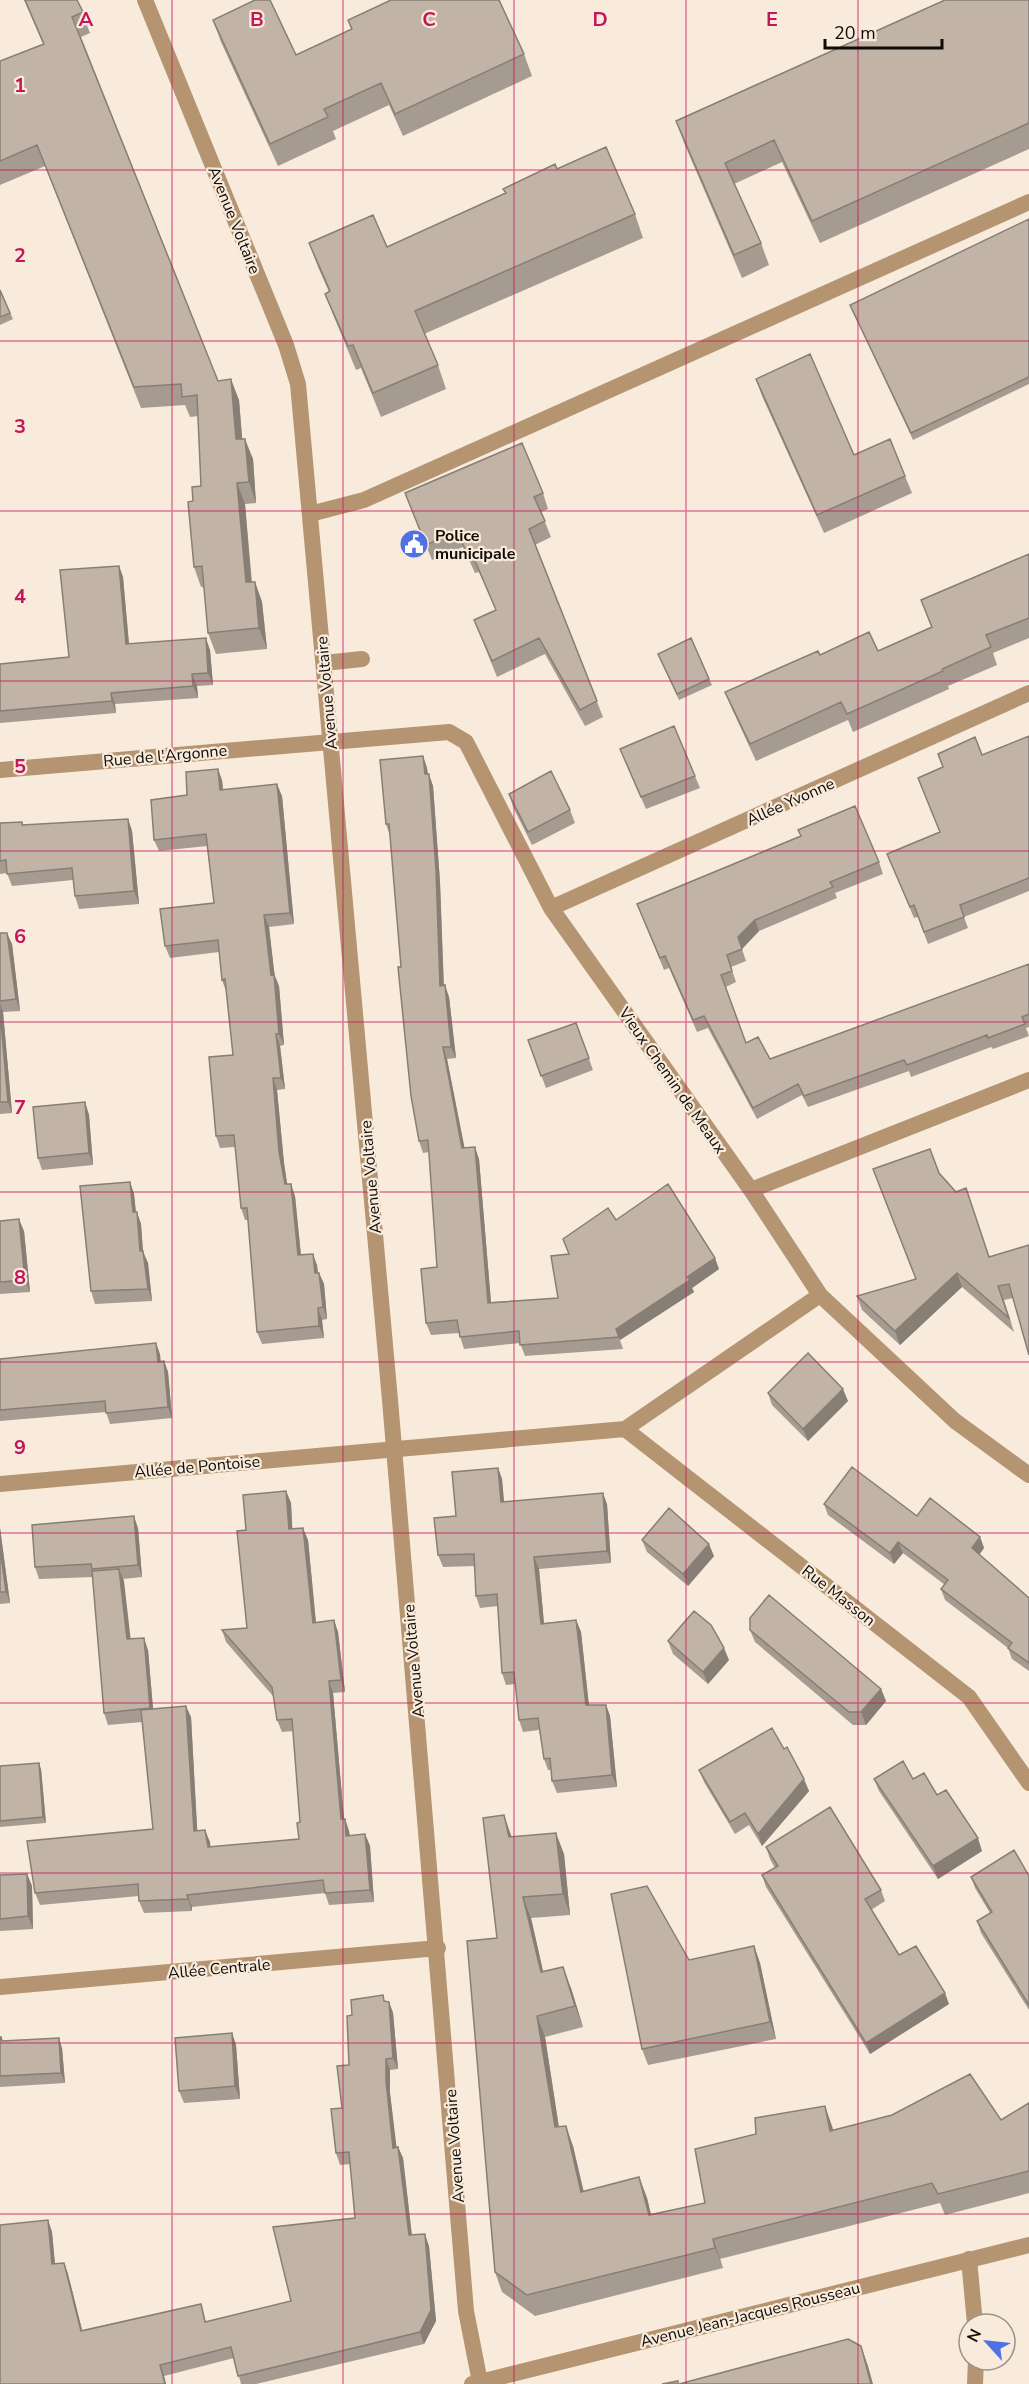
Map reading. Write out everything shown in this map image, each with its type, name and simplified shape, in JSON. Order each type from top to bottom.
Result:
[{"type":"street","name":"Avenue Voltaire","points":[[145,0],[289,355],[298,384],[438,1948],[466,2311],[476,2383]]},
{"type":"street","points":[[310,514],[364,500],[1029,202]]},
{"type":"street","points":[[324,663],[363,659]]},
{"type":"street","name":"Allée Yvonne","points":[[551,908],[1029,693]]},
{"type":"street","name":"Vieux Chemin de Meaux","points":[[331,740],[449,732],[466,742],[551,908],[751,1190],[820,1295],[955,1421],[1029,1475]]},
{"type":"street","name":"Rue de l'Argonne","points":[[0,770],[331,740]]},
{"type":"street","points":[[751,1190],[1029,1080]]},
{"type":"street","points":[[394,1448],[625,1429],[820,1295]]},
{"type":"street","name":"Rue Masson","points":[[625,1429],[969,1697],[1011,1754],[1029,1783]]},
{"type":"street","name":"Allée de Pontoise","points":[[0,1484],[394,1448]]},
{"type":"street","name":"Allée Centrale","points":[[0,1987],[438,1948]]},
{"type":"street","name":"Avenue Jean-Jacques Rousseau","points":[[476,2383],[1029,2245]]},
{"type":"street","points":[[969,2259],[974,2312]]},
{"type":"building","points":[[25,0],[77,0],[83,12],[72,17],[218,381],[231,379],[236,439],[245,439],[249,482],[237,483],[246,582],[255,582],[259,628],[208,633],[202,566],[194,567],[188,502],[193,501],[192,487],[201,486],[197,395],[182,397],[181,384],[134,387],[37,145],[0,161],[0,61],[44,44]]},
{"type":"building","points":[[255,0],[270,0],[296,55],[352,29],[348,20],[391,0],[499,0],[524,54],[395,114],[381,83],[324,109],[328,117],[270,144],[213,20]]},
{"type":"building","points":[[945,0],[1029,0],[1029,123],[812,221],[774,140],[725,163],[761,243],[734,255],[676,121]]},
{"type":"building","points":[[606,147],[635,214],[415,311],[438,365],[373,393],[353,345],[348,346],[325,294],[330,291],[309,243],[373,215],[387,247],[506,193],[503,189],[555,164],[557,169]]},
{"type":"building","points":[[1029,219],[1029,377],[911,433],[850,305]]},
{"type":"building","points":[[0,290],[10,313],[0,317]]},
{"type":"building","points":[[810,354],[854,455],[890,439],[905,476],[817,515],[756,379]]},
{"type":"building","points":[[522,443],[543,493],[534,497],[545,521],[529,529],[597,701],[580,710],[539,638],[492,661],[474,620],[496,610],[473,556],[469,558],[457,531],[426,545],[405,493]]},
{"type":"building","points":[[1029,554],[1029,618],[986,635],[991,647],[847,714],[841,702],[750,744],[725,692],[818,651],[820,655],[869,632],[878,651],[932,627],[921,600]]},
{"type":"building","points":[[119,566],[126,644],[206,638],[208,673],[192,674],[193,686],[111,693],[112,701],[0,711],[0,664],[69,657],[60,570]]},
{"type":"building","points":[[691,638],[709,679],[677,694],[658,654]]},
{"type":"building","points":[[674,726],[695,776],[641,797],[620,749]]},
{"type":"building","points":[[1029,736],[1029,878],[960,905],[964,917],[924,932],[914,905],[910,907],[887,854],[940,832],[918,778],[943,767],[938,754],[975,737],[982,755]]},
{"type":"building","points":[[423,756],[425,774],[429,774],[436,870],[440,986],[445,985],[451,1047],[443,1047],[462,1148],[475,1147],[488,1303],[558,1298],[551,1256],[569,1254],[563,1239],[608,1208],[616,1220],[668,1184],[715,1258],[687,1277],[690,1280],[616,1329],[619,1337],[520,1345],[519,1331],[460,1337],[457,1320],[426,1323],[421,1269],[437,1267],[428,1140],[419,1141],[411,1096],[398,967],[401,967],[389,824],[386,824],[380,760]]},
{"type":"building","points":[[218,769],[220,790],[277,784],[290,913],[264,915],[271,975],[274,974],[279,1034],[276,1034],[281,1078],[273,1078],[279,1152],[285,1184],[291,1184],[298,1255],[313,1254],[315,1273],[319,1273],[323,1307],[318,1308],[319,1326],[257,1332],[247,1208],[241,1208],[234,1135],[216,1136],[209,1057],[233,1055],[225,979],[222,980],[218,940],[165,946],[160,909],[214,903],[206,834],[154,840],[151,800],[187,795],[186,772]]},
{"type":"building","points":[[551,771],[570,810],[528,832],[509,794]]},
{"type":"building","points":[[855,806],[879,862],[830,882],[833,887],[755,920],[738,937],[742,949],[727,955],[732,971],[721,975],[746,1043],[758,1037],[770,1059],[1029,964],[1029,1014],[1022,1017],[1025,1024],[988,1038],[987,1035],[907,1065],[904,1060],[804,1096],[798,1084],[753,1108],[704,1016],[693,1020],[665,956],[660,958],[637,904],[801,836],[798,830]]},
{"type":"building","points":[[128,819],[134,891],[75,896],[72,868],[7,874],[6,860],[0,861],[0,823],[22,822],[22,825]]},
{"type":"building","points":[[0,933],[7,933],[16,999],[0,1001]]},
{"type":"building","points":[[0,1010],[8,1102],[0,1102]]},
{"type":"building","points":[[576,1023],[589,1058],[541,1076],[528,1040]]},
{"type":"building","points":[[85,1102],[89,1153],[38,1158],[33,1107]]},
{"type":"building","points":[[930,1149],[939,1173],[956,1192],[966,1188],[989,1257],[1029,1245],[1029,1355],[1009,1284],[998,1286],[1009,1318],[957,1273],[895,1331],[857,1296],[916,1279],[873,1169]]},
{"type":"building","points":[[130,1182],[133,1212],[137,1212],[140,1251],[143,1251],[148,1289],[91,1291],[80,1186]]},
{"type":"building","points":[[19,1219],[25,1280],[0,1282],[0,1221]]},
{"type":"building","points":[[156,1343],[158,1362],[164,1361],[168,1407],[106,1413],[105,1401],[0,1410],[0,1359]]},
{"type":"building","points":[[808,1353],[843,1389],[803,1429],[768,1393]]},
{"type":"building","points":[[852,1467],[917,1516],[930,1498],[980,1537],[972,1548],[1029,1598],[1029,1663],[1008,1648],[1012,1643],[941,1589],[948,1580],[898,1542],[890,1553],[824,1504]]},
{"type":"building","points":[[498,1468],[501,1502],[603,1493],[607,1551],[534,1557],[541,1624],[576,1620],[586,1705],[606,1705],[612,1775],[552,1781],[550,1758],[544,1759],[538,1718],[519,1720],[514,1672],[502,1673],[497,1594],[476,1596],[474,1554],[438,1555],[434,1518],[456,1516],[452,1472]]},
{"type":"building","points":[[286,1491],[289,1529],[303,1528],[313,1623],[334,1620],[341,1680],[329,1681],[341,1819],[345,1819],[346,1836],[365,1834],[370,1890],[325,1893],[323,1880],[187,1895],[188,1899],[139,1901],[138,1884],[35,1893],[27,1841],[153,1829],[141,1710],[186,1706],[194,1831],[205,1830],[208,1847],[299,1839],[297,1823],[300,1822],[292,1719],[277,1720],[272,1687],[222,1630],[247,1628],[237,1531],[246,1530],[243,1495]]},
{"type":"building","points":[[669,1508],[709,1544],[683,1574],[642,1540]]},
{"type":"building","points":[[134,1516],[138,1565],[92,1569],[91,1564],[35,1567],[32,1525]]},
{"type":"building","points":[[0,1548],[6,1592],[0,1592]]},
{"type":"building","points":[[119,1569],[127,1639],[144,1638],[150,1708],[104,1713],[92,1571]]},
{"type":"building","points":[[769,1595],[881,1689],[861,1712],[849,1712],[750,1630],[750,1618]]},
{"type":"building","points":[[694,1611],[711,1625],[724,1648],[703,1672],[668,1641]]},
{"type":"building","points":[[772,1728],[784,1749],[787,1747],[804,1779],[758,1834],[745,1813],[730,1822],[699,1770]]},
{"type":"building","points":[[903,1761],[913,1779],[924,1773],[937,1795],[946,1790],[978,1838],[933,1866],[874,1779]]},
{"type":"building","points":[[39,1763],[43,1817],[0,1821],[0,1766]]},
{"type":"building","points":[[830,1807],[881,1890],[865,1899],[899,1955],[916,1946],[945,1993],[866,2043],[762,1875],[778,1866],[766,1847]]},
{"type":"building","points":[[504,1815],[509,1837],[556,1833],[563,1894],[523,1897],[541,1972],[563,1967],[575,2006],[537,2016],[555,2127],[566,2126],[581,2192],[639,2177],[649,2215],[705,2203],[695,2149],[756,2134],[755,2118],[825,2106],[830,2131],[892,2115],[970,2074],[1001,2120],[1029,2103],[1029,2171],[938,2194],[932,2183],[713,2239],[715,2248],[527,2295],[495,2272],[467,1941],[497,1938],[483,1818]]},
{"type":"building","points":[[1014,1850],[1029,1876],[1029,2005],[977,1921],[992,1912],[971,1877]]},
{"type":"building","points":[[27,1874],[28,1916],[0,1919],[0,1875]]},
{"type":"building","points":[[647,1886],[689,1960],[754,1946],[770,2022],[642,2049],[611,1894]]},
{"type":"building","points":[[383,1995],[384,2001],[389,2002],[393,2058],[386,2059],[386,2081],[393,2148],[398,2147],[409,2235],[425,2234],[431,2310],[420,2332],[238,2376],[231,2347],[160,2365],[165,2384],[0,2384],[0,2225],[48,2220],[52,2264],[64,2263],[81,2331],[201,2304],[205,2322],[291,2301],[273,2227],[355,2218],[349,2152],[336,2153],[331,2109],[342,2108],[337,2066],[349,2065],[347,2016],[352,2015],[351,2000]]},
{"type":"building","points":[[232,2033],[235,2086],[179,2091],[175,2038]]},
{"type":"building","points":[[0,2037],[2,2041],[59,2038],[61,2073],[0,2076]]},
{"type":"building","points":[[848,2339],[861,2346],[871,2384],[679,2384]]},
{"type":"building","points":[[678,2381],[678,2384],[662,2384]]},
{"type":"place","name":"Police municipale","points":[[414,544]]}]
